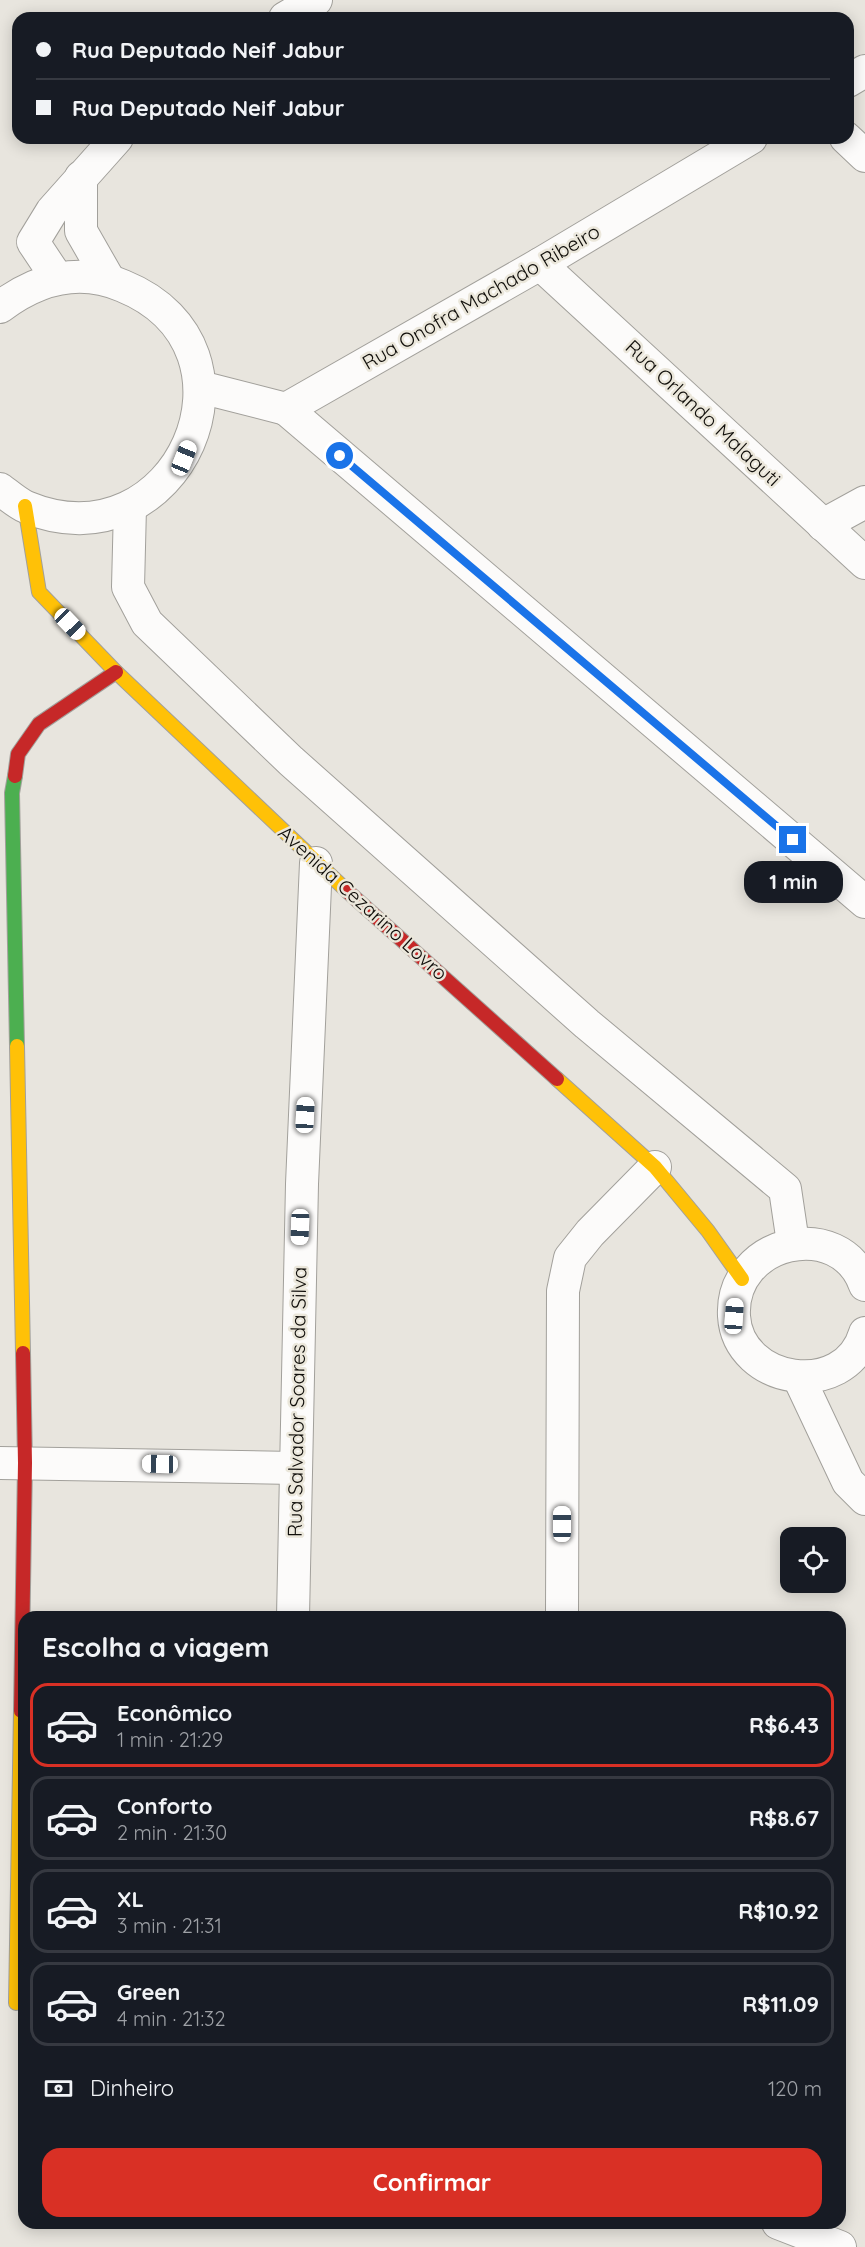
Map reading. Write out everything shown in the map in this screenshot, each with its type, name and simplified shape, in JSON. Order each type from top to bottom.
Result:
[{"type":"street","points":[[295,12],[316,0]]},
{"type":"street","points":[[57,278],[33,242],[52,211],[111,144]]},
{"type":"street","name":"Rua Onofra Machado Ribeiro","points":[[286,410],[540,264],[742,144]]},
{"type":"street","points":[[852,144],[865,156]]},
{"type":"street","points":[[81,177],[81,231],[109,280]]},
{"type":"street","name":"Rua Orlando Malaguti","points":[[540,264],[865,563]]},
{"type":"street","points":[[8,299],[57,278],[83,276],[109,280],[144,294],[172,319],[191,351],[200,387],[198,423],[184,458],[161,486],[130,507],[95,517],[59,517],[12,498]]},
{"type":"street","points":[[200,387],[286,410],[865,902]]},
{"type":"street","name":"Avenida Cezarino Lovro","points":[[12,498],[39,592],[116,672],[316,862],[655,1167],[708,1231],[742,1279]]},
{"type":"street","points":[[823,525],[865,502]]},
{"type":"street","points":[[130,507],[128,587],[147,623],[291,761],[569,1008],[785,1189],[793,1243]]},
{"type":"street","points":[[13,2004],[12,793],[18,754],[39,724],[116,672]]},
{"type":"street","name":"Rua Salvador Soares da Silva","points":[[292,1611],[301,1196],[316,862]]},
{"type":"street","points":[[562,1611],[563,1291],[570,1258],[590,1233],[655,1167]]},
{"type":"street","points":[[865,1282],[846,1259],[822,1245],[793,1243],[772,1249],[755,1262],[742,1279],[735,1297],[734,1316],[739,1335],[748,1352],[762,1365],[780,1374],[799,1378],[819,1375],[837,1368],[852,1355],[865,1333]]},
{"type":"street","points":[[799,1378],[848,1482],[865,1499]]},
{"type":"street","points":[[12,1463],[294,1468]]},
{"type":"street","points":[[794,2229],[840,2247]]},
{"type":"traffic: fast","points":[[15,776],[12,793],[17,1046]]},
{"type":"traffic: slow","points":[[25,506],[39,592],[116,672],[346,890]]},
{"type":"traffic: slow","points":[[17,1046],[23,1353]]},
{"type":"traffic: slow","points":[[557,1079],[655,1167],[708,1231],[742,1279]]},
{"type":"traffic: slow","points":[[16,2003],[18,1886]]},
{"type":"traffic: jam","points":[[15,776],[18,754],[39,724],[116,672]]},
{"type":"traffic: jam","points":[[346,890],[557,1079]]},
{"type":"traffic: jam","points":[[23,1353],[25,1463],[23,1611]]},
{"type":"route","points":[[340,456],[793,840]]}]
